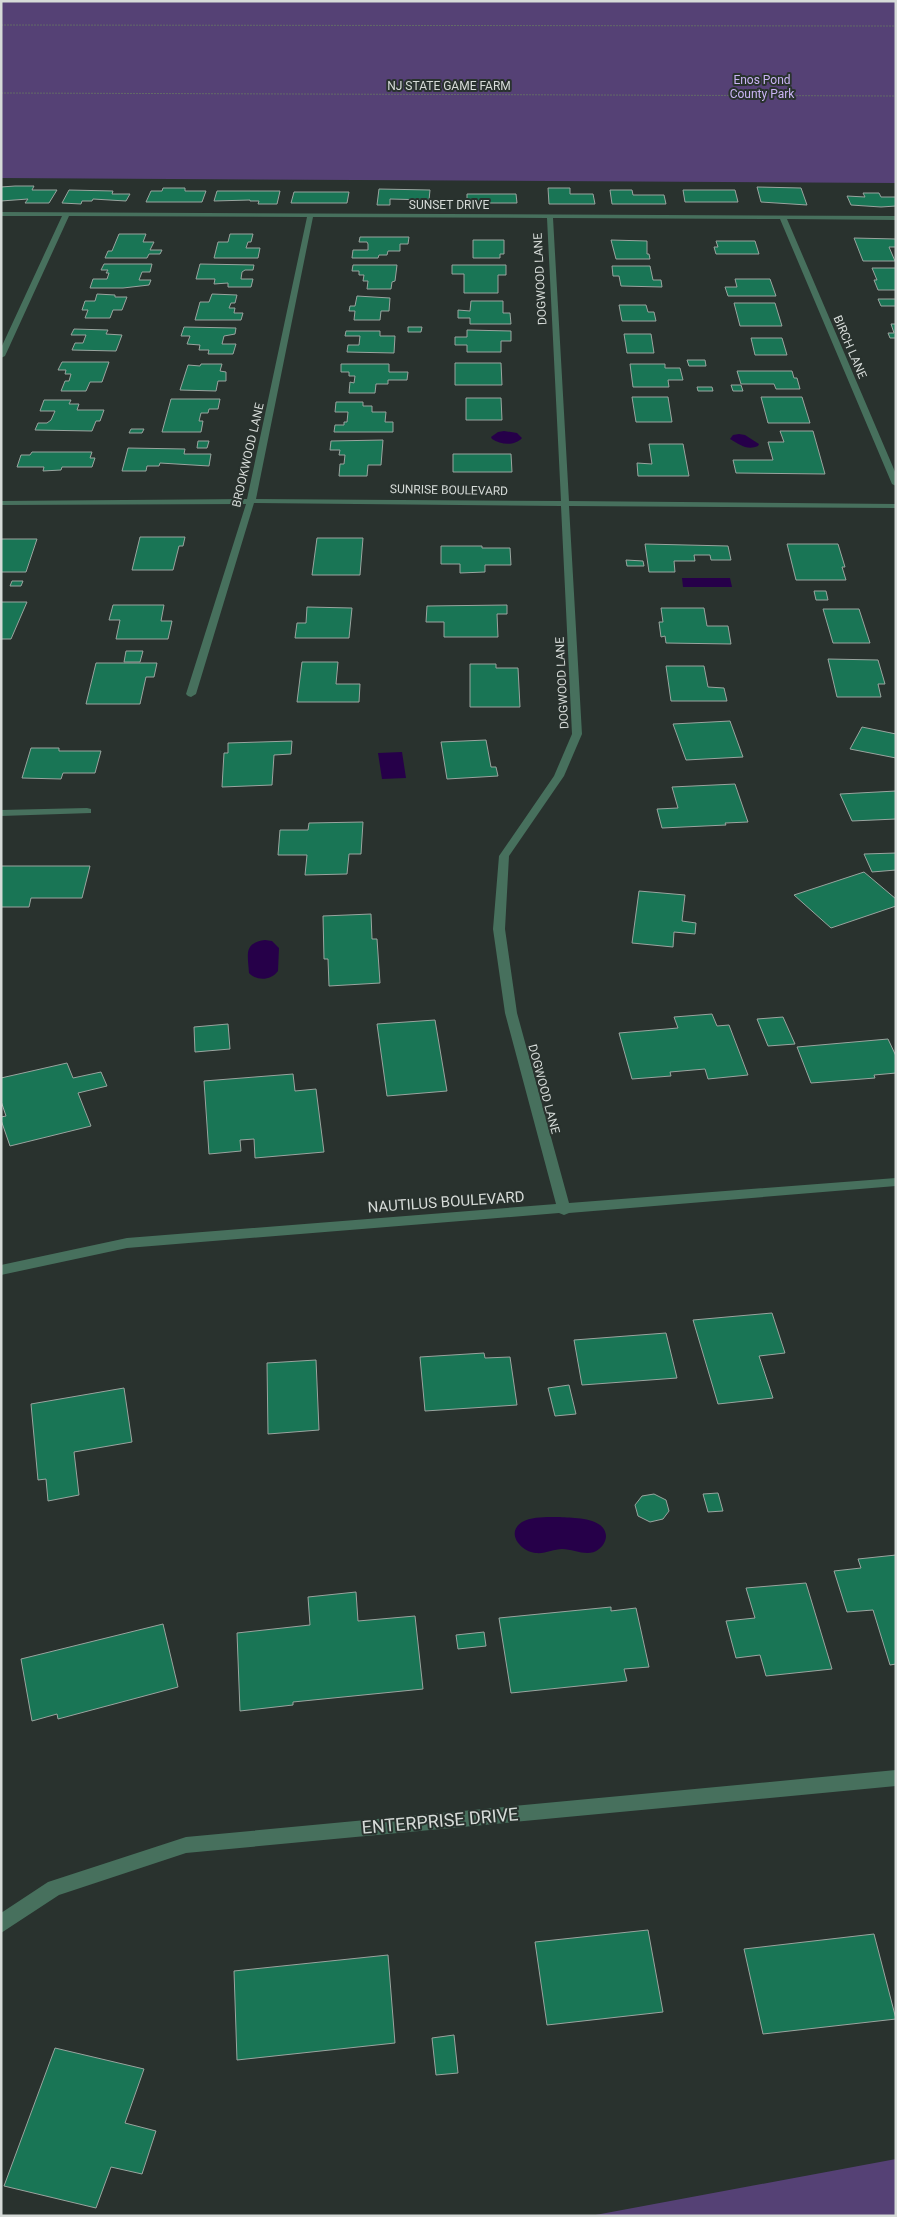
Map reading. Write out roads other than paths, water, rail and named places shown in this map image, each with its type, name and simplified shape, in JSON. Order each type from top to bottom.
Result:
[{"type":"street","name":"SUNSET DRIVE","points":[[1,214],[896,218]]},
{"type":"street","points":[[1,356],[66,215]]},
{"type":"street","name":"BROOKWOOD LANE","points":[[191,694],[251,501],[310,216]]},
{"type":"street","name":"DOGWOOD LANE","points":[[550,217],[577,734],[559,776],[504,856],[499,929],[510,1013],[564,1210]]},
{"type":"street","name":"BIRCH LANE","points":[[783,218],[896,484]]},
{"type":"street","name":"SUNRISE BOULEVARD","points":[[1,503],[251,501],[896,506]]},
{"type":"street","points":[[1,813],[87,811]]},
{"type":"street","name":"NAUTILUS BOULEVARD","points":[[1,1270],[127,1243],[564,1210],[896,1182]]},
{"type":"street","name":"ENTERPRISE DRIVE","points":[[1,1924],[54,1888],[186,1845],[896,1778]]},
{"type":"park label","name":"Enos Pond County Park","points":[[762,87]]}]
